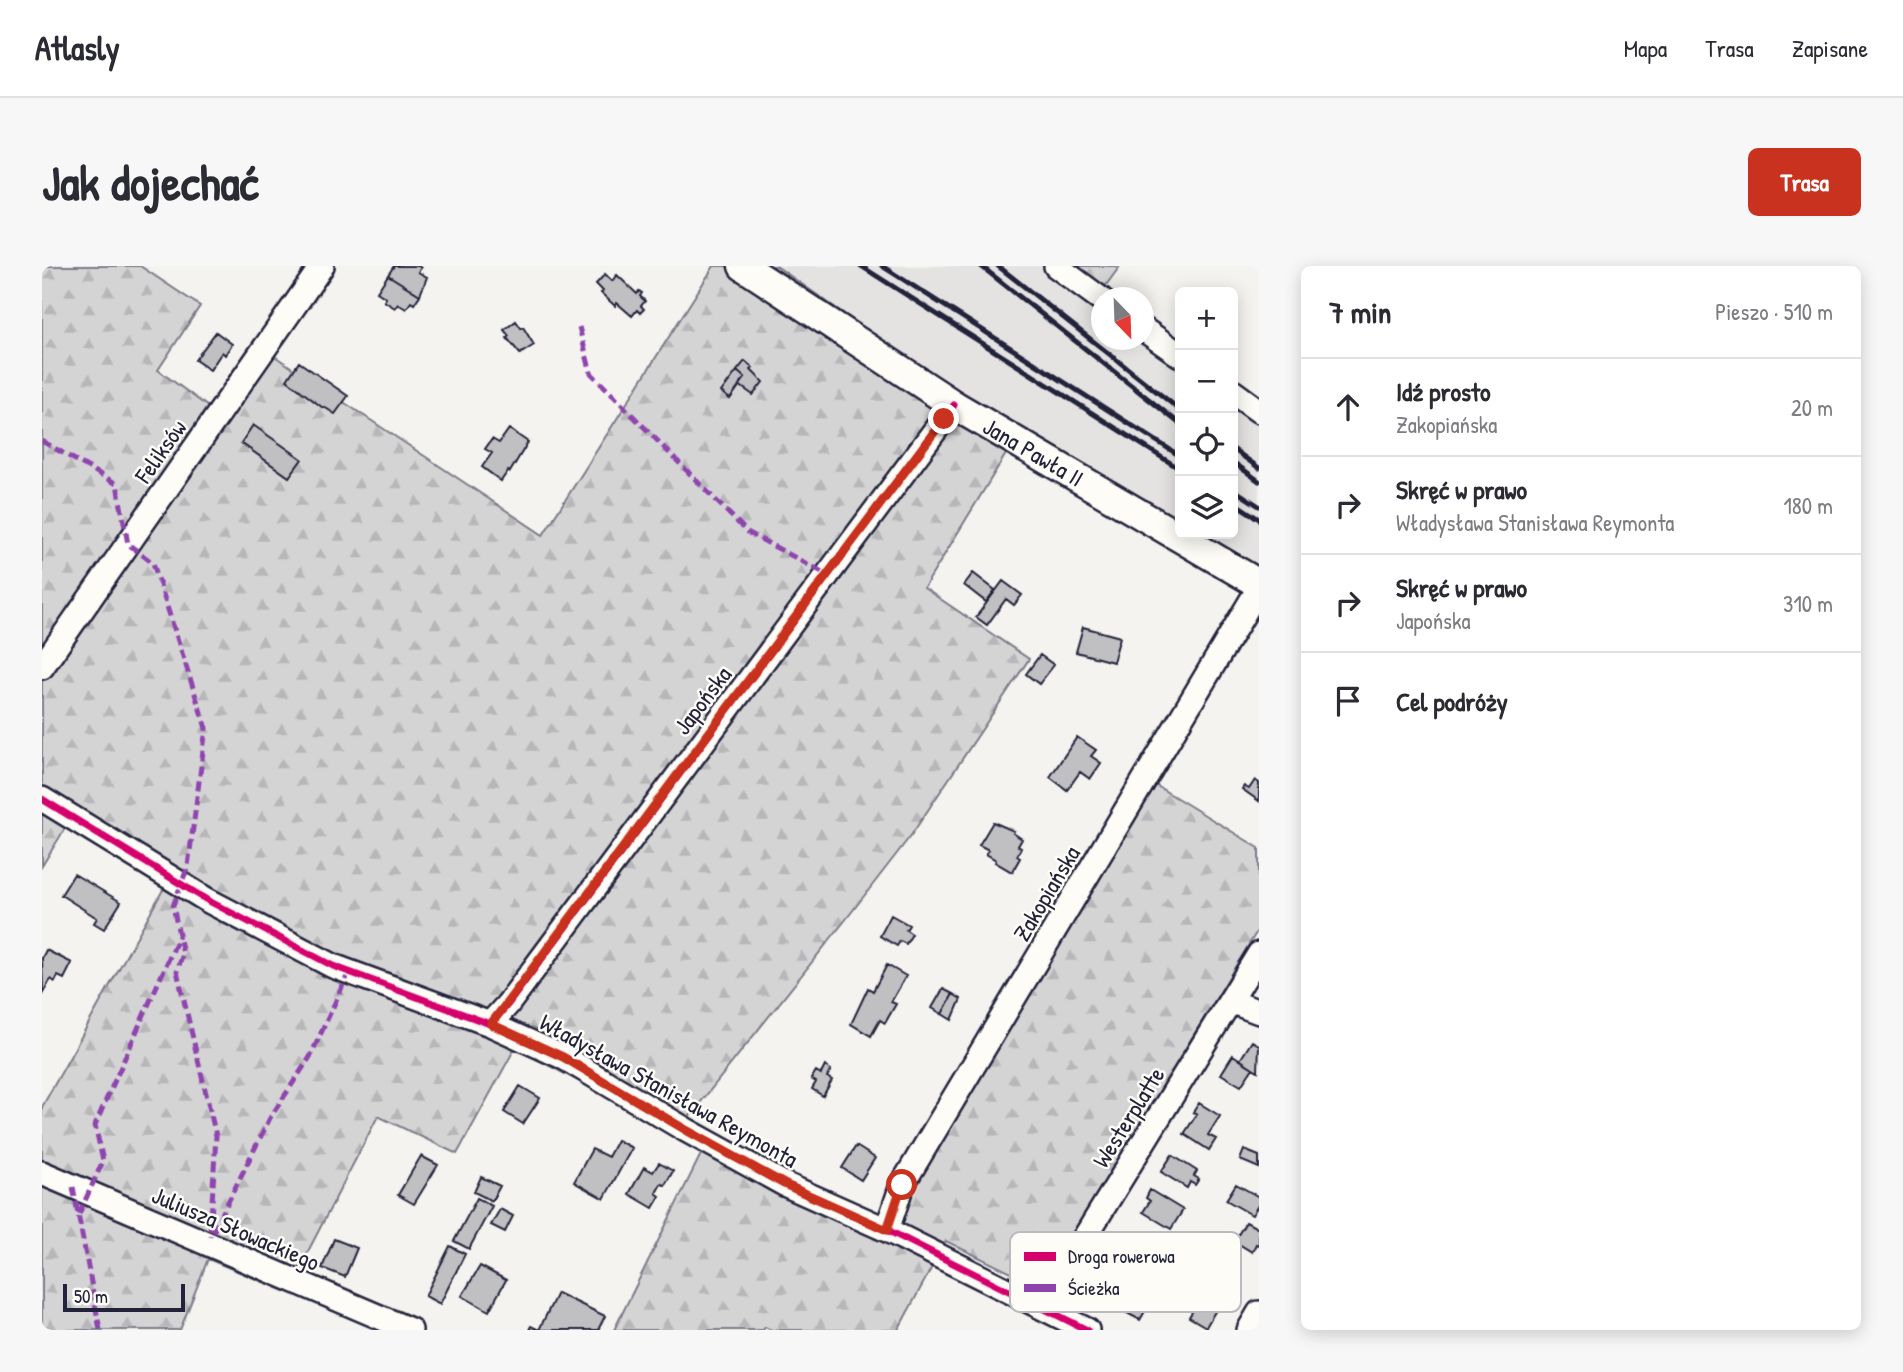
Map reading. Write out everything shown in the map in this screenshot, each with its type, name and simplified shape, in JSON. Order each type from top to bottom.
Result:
[{"type":"main road","name":"Jana Pawła II","points":[[743,266],[954,405],[1259,586]]},
{"type":"street","name":"Feliksów","points":[[42,667],[322,266]]},
{"type":"street","points":[[1056,266],[1091,292]]},
{"type":"street","points":[[1154,337],[1175,351]]},
{"type":"street","points":[[1238,396],[1259,411]]},
{"type":"street","name":"Japońska","points":[[491,1024],[954,405]]},
{"type":"street","name":"Zakopiańska","points":[[887,1230],[902,1185],[1259,586]]},
{"type":"street","name":"Władysława Stanisława Reymonta","points":[[42,799],[207,900],[333,966],[491,1024],[563,1057],[784,1184],[887,1230],[1010,1291]]},
{"type":"street","name":"Westerplatte","points":[[1088,1232],[1259,954]]},
{"type":"street","points":[[1230,1002],[1259,1012]]},
{"type":"street","name":"Juliusza Słowackiego","points":[[42,1174],[410,1330]]},
{"type":"street","name":"Władysława Stanisława Reymonta","points":[[1052,1312],[1087,1330]]},
{"type":"street","points":[[1249,1330],[1259,1313]]},
{"type":"shaded area","points":[[776,266],[1071,266],[1103,287],[1091,287],[1091,350],[1154,350],[1154,322],[1175,337],[1175,517],[960,395]]},
{"type":"shaded area","points":[[1238,382],[1259,397],[1259,564],[1214,539],[1238,539]]},
{"type":"green space","points":[[42,266],[140,266],[200,306],[158,370],[215,412],[261,347],[543,535],[714,266],[776,266],[960,395],[1020,431],[924,588],[1029,659],[912,834],[677,1132],[515,1048],[457,1154],[378,1116],[287,1292],[208,1259],[180,1330],[42,1330],[42,1107],[169,879],[67,825],[42,866]]},
{"type":"green space","points":[[1071,266],[1120,266],[1102,287]]},
{"type":"green space","points":[[1152,783],[1259,848],[1259,928],[1074,1232],[1010,1232],[1010,1272],[946,1241],[898,1330],[771,1330],[765,1327],[763,1330],[614,1330],[703,1150],[885,1239],[908,1187]]},
{"type":"building","points":[[394,266],[421,268],[418,272],[427,277],[420,295],[388,275]]},
{"type":"building","points":[[605,274],[612,281],[617,275],[637,294],[639,291],[642,293],[640,296],[645,301],[641,306],[644,309],[640,313],[637,310],[632,316],[601,293],[603,291],[596,284]]},
{"type":"building","points":[[388,275],[420,295],[414,304],[411,302],[406,309],[398,304],[395,308],[384,301],[386,298],[377,292]]},
{"type":"building","points":[[516,321],[534,345],[520,354],[504,330]]},
{"type":"building","points":[[216,332],[232,344],[225,355],[222,352],[210,370],[195,360]]},
{"type":"building","points":[[745,361],[763,382],[753,395],[739,385],[745,378],[737,371]]},
{"type":"building","points":[[299,362],[348,396],[335,414],[287,380]]},
{"type":"building","points":[[737,371],[745,378],[730,399],[721,392]]},
{"type":"building","points":[[253,425],[302,459],[289,477],[241,443]]},
{"type":"building","points":[[509,429],[528,442],[510,472],[508,471],[501,481],[482,467],[492,453],[485,449],[492,439],[499,443]]},
{"type":"building","points":[[973,573],[995,590],[986,602],[964,585]]},
{"type":"building","points":[[1003,581],[1022,595],[1014,605],[1006,599],[987,625],[976,617]]},
{"type":"building","points":[[1083,627],[1120,637],[1113,662],[1076,652]]},
{"type":"building","points":[[1040,655],[1054,665],[1039,684],[1026,674]]},
{"type":"building","points":[[1077,737],[1096,750],[1091,756],[1101,763],[1090,779],[1080,772],[1067,790],[1050,777]]},
{"type":"building","points":[[1255,780],[1259,783],[1259,801],[1242,789],[1244,786],[1249,789]]},
{"type":"building","points":[[993,822],[1014,831],[1013,833],[1022,839],[1018,846],[1021,848],[1017,856],[1020,858],[1012,872],[995,862],[996,860],[986,854],[989,850],[979,845]]},
{"type":"building","points":[[74,874],[121,902],[104,929],[94,923],[97,918],[61,895]]},
{"type":"building","points":[[891,915],[909,925],[906,930],[912,934],[906,944],[900,941],[897,946],[880,936]]},
{"type":"building","points":[[46,950],[72,963],[64,979],[58,976],[55,982],[51,979],[43,993],[42,958]]},
{"type":"building","points":[[887,965],[906,976],[891,1002],[896,1004],[885,1023],[880,1020],[871,1036],[851,1024],[868,988],[873,991]]},
{"type":"building","points":[[943,989],[953,994],[942,1014],[932,1008]]},
{"type":"building","points":[[953,994],[961,999],[952,1020],[942,1014]]},
{"type":"building","points":[[1252,1041],[1259,1045],[1258,1071],[1240,1060]]},
{"type":"building","points":[[1233,1055],[1253,1068],[1241,1086],[1221,1074]]},
{"type":"building","points":[[825,1066],[831,1070],[827,1077],[832,1080],[823,1096],[812,1089],[816,1082],[811,1079],[816,1071],[821,1074]]},
{"type":"building","points":[[520,1086],[540,1098],[523,1124],[504,1112]]},
{"type":"building","points":[[1199,1103],[1220,1116],[1208,1135],[1216,1139],[1209,1150],[1184,1134],[1197,1114],[1193,1112]]},
{"type":"building","points":[[617,1140],[632,1148],[604,1199],[574,1182],[592,1149],[608,1157]]},
{"type":"building","points":[[856,1146],[875,1158],[861,1180],[842,1168]]},
{"type":"building","points":[[1244,1150],[1259,1156],[1259,1168],[1240,1160]]},
{"type":"building","points":[[1172,1155],[1197,1171],[1194,1176],[1199,1179],[1195,1185],[1190,1182],[1187,1188],[1161,1172]]},
{"type":"building","points":[[421,1156],[438,1165],[414,1204],[398,1195]]},
{"type":"building","points":[[659,1163],[673,1171],[665,1185],[661,1184],[656,1193],[660,1196],[653,1208],[629,1194],[644,1167],[653,1172]]},
{"type":"building","points":[[481,1177],[500,1186],[492,1201],[474,1192]]},
{"type":"building","points":[[1236,1184],[1259,1197],[1259,1204],[1252,1215],[1226,1200]]},
{"type":"building","points":[[1150,1190],[1183,1210],[1171,1229],[1143,1212],[1150,1201],[1146,1198]]},
{"type":"building","points":[[477,1198],[492,1206],[469,1249],[454,1241]]},
{"type":"building","points":[[500,1209],[513,1216],[505,1232],[491,1225]]},
{"type":"building","points":[[1246,1222],[1259,1229],[1259,1245],[1256,1244],[1252,1252],[1241,1245],[1240,1232]]},
{"type":"building","points":[[334,1239],[357,1248],[345,1277],[322,1268]]},
{"type":"building","points":[[450,1246],[465,1254],[440,1304],[425,1296]]},
{"type":"building","points":[[480,1266],[506,1280],[489,1311],[462,1296]]},
{"type":"building","points":[[557,1293],[605,1316],[598,1330],[539,1330]]},
{"type":"building","points":[[1128,1312],[1145,1312],[1140,1320]]},
{"type":"building","points":[[1192,1312],[1215,1312],[1206,1327],[1189,1317]]},
{"type":"railway","points":[[861,266],[1175,466]]},
{"type":"railway","points":[[882,266],[1175,453]]},
{"type":"railway","points":[[981,266],[1175,420]]},
{"type":"railway","points":[[998,266],[1175,406]]},
{"type":"railway","points":[[1238,453],[1259,468]]},
{"type":"railway","points":[[1238,466],[1259,481]]},
{"type":"railway","points":[[1238,492],[1259,506]]},
{"type":"railway","points":[[1238,505],[1259,519]]},
{"type":"marked path","points":[[579,327],[591,373],[747,532],[828,575]]},
{"type":"marked path","points":[[42,441],[117,484],[128,544],[153,563],[206,728],[188,866],[173,906],[183,954],[177,971],[216,1136],[210,1236]]},
{"type":"marked path","points":[[79,1214],[103,1161],[95,1125],[179,936]]},
{"type":"marked path","points":[[213,1232],[270,1118],[310,1057],[349,972]]},
{"type":"marked path","points":[[73,1187],[100,1330]]},
{"type":"cycle path","points":[[490,1024],[508,1004],[954,405]]},
{"type":"cycle path","points":[[42,799],[207,900],[333,966],[490,1024],[563,1057],[784,1184],[887,1230],[1010,1292]]},
{"type":"cycle path","points":[[1051,1312],[1087,1330]]},
{"type":"route","points":[[902,1185],[887,1230],[784,1184],[563,1057],[491,1024],[944,419]]}]
